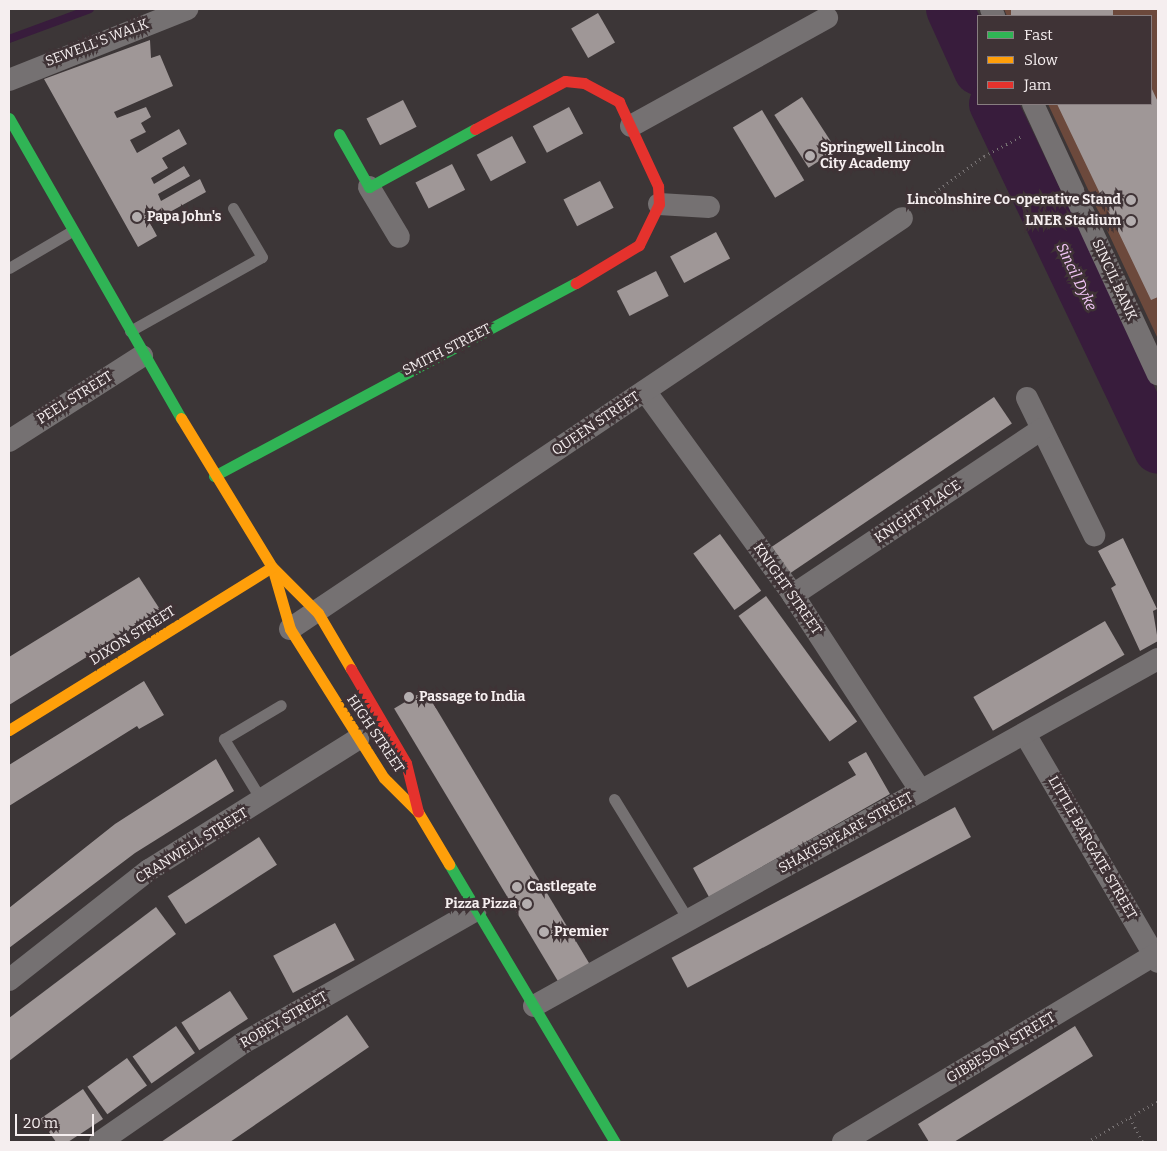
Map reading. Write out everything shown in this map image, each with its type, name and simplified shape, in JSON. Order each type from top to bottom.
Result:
[{"type":"street","name":"SEWELL'S WALK","points":[[9,80],[187,9]]},
{"type":"street","points":[[631,126],[827,18]]},
{"type":"street","points":[[369,187],[565,81],[584,83],[619,102],[658,186],[659,204],[709,207]]},
{"type":"street","name":"SINCIL BANK","points":[[1033,105],[1158,374]]},
{"type":"street","points":[[9,118],[142,356],[214,476],[272,567]]},
{"type":"street","points":[[339,134],[399,237]]},
{"type":"street","name":"SMITH STREET","points":[[214,476],[353,398],[621,260],[639,245],[659,204]]},
{"type":"street","name":"QUEEN STREET","points":[[290,629],[318,613],[902,218]]},
{"type":"street","name":"PEEL STREET","points":[[9,441],[142,356]]},
{"type":"street","name":"KNIGHT STREET","points":[[645,391],[793,595],[921,792]]},
{"type":"street","points":[[1027,398],[1094,535]]},
{"type":"street","name":"KNIGHT PLACE","points":[[793,595],[1042,429]]},
{"type":"street","name":"HIGH STREET","points":[[272,567],[318,613],[406,763],[418,812]]},
{"type":"street","name":"HIGH STREET","points":[[272,567],[290,629],[384,778],[418,812]]},
{"type":"street","name":"DIXON STREET","points":[[9,730],[272,567]]},
{"type":"street","name":"SHAKESPEARE STREET","points":[[534,1006],[1158,659]]},
{"type":"street","name":"LITTLE BARGATE STREET","points":[[1025,734],[1157,957]]},
{"type":"street","name":"CRANWELL STREET","points":[[9,980],[149,870],[262,801],[358,738]]},
{"type":"street","points":[[418,812],[615,1142]]},
{"type":"street","name":"ROBEY STREET","points":[[100,1142],[243,1043],[476,910]]},
{"type":"street","name":"GIBBESON STREET","points":[[843,1142],[1157,957]]},
{"type":"lane","points":[[128,332],[262,257],[233,208]]},
{"type":"lane","points":[[9,268],[72,231]]},
{"type":"lane","points":[[262,801],[224,739],[281,705]]},
{"type":"lane","points":[[614,799],[689,921]]},
{"type":"path","points":[[902,218],[984,156],[1024,135]]},
{"type":"path","points":[[1087,1142],[1158,1101]]},
{"type":"path","points":[[1130,1118],[1143,1142]]},
{"type":"shaded area","name":"LNER Stadium","points":[[1004,9],[1158,9],[1158,339],[1048,105],[1152,105],[1152,15],[1007,15]]},
{"type":"building","points":[[1011,9],[1113,9],[1113,15],[1011,15]]},
{"type":"building","points":[[598,13],[615,42],[588,58],[571,28]]},
{"type":"building","points":[[150,40],[151,58],[160,55],[173,86],[114,112],[117,118],[146,107],[151,117],[141,123],[146,132],[130,140],[137,153],[179,129],[187,144],[162,158],[168,168],[151,178],[154,184],[184,166],[190,176],[158,194],[161,201],[200,179],[206,192],[150,223],[157,236],[138,247],[44,79]]},
{"type":"building","name":"LNER Stadium","points":[[1152,89],[1158,102],[1158,297],[1151,300],[1057,105],[1152,105]]},
{"type":"building","points":[[802,97],[836,150],[809,168],[774,115]]},
{"type":"building","points":[[403,100],[417,127],[380,145],[366,119]]},
{"type":"building","points":[[569,107],[583,133],[547,153],[533,126]]},
{"type":"building","points":[[762,110],[804,180],[775,198],[733,128]]},
{"type":"building","points":[[512,136],[526,162],[491,181],[477,155]]},
{"type":"building","points":[[452,164],[465,190],[429,208],[415,183]]},
{"type":"building","points":[[600,181],[614,208],[577,226],[563,200]]},
{"type":"building","points":[[716,232],[730,258],[684,283],[670,256]]},
{"type":"building","points":[[656,271],[669,296],[630,316],[617,291]]},
{"type":"building","points":[[994,397],[1012,424],[790,573],[772,547]]},
{"type":"building","points":[[720,534],[761,591],[734,610],[693,553]]},
{"type":"building","points":[[1123,538],[1157,609],[1153,611],[1158,641],[1140,651],[1111,588],[1116,585],[1098,551]]},
{"type":"building","points":[[139,577],[161,611],[9,705],[9,657]]},
{"type":"building","points":[[766,596],[857,721],[830,741],[738,616]]},
{"type":"building","points":[[1105,621],[1124,655],[993,731],[973,697]]},
{"type":"building","points":[[144,681],[164,715],[139,729],[137,726],[9,806],[9,765]]},
{"type":"building","points":[[425,690],[592,968],[561,986],[394,709]]},
{"type":"building","points":[[866,752],[890,794],[709,897],[693,868],[856,775],[848,762]]},
{"type":"building","points":[[216,759],[234,791],[135,853],[9,948],[9,908],[115,824]]},
{"type":"building","points":[[955,807],[971,837],[688,988],[672,958]]},
{"type":"building","points":[[259,837],[277,865],[186,924],[168,896]]},
{"type":"building","points":[[156,907],[176,934],[9,1061],[9,1018]]},
{"type":"building","points":[[335,923],[355,960],[293,993],[273,956]]},
{"type":"building","points":[[230,991],[248,1019],[199,1050],[181,1023]]},
{"type":"building","points":[[347,1015],[369,1047],[230,1142],[161,1142]]},
{"type":"building","points":[[176,1026],[195,1053],[152,1083],[133,1056]]},
{"type":"building","points":[[1075,1026],[1093,1056],[954,1142],[929,1142],[918,1124]]},
{"type":"building","points":[[127,1058],[147,1086],[107,1114],[87,1087]]},
{"type":"building","points":[[83,1089],[103,1119],[68,1142],[56,1142],[40,1119]]},
{"type":"waterway","points":[[9,39],[90,9]]},
{"type":"waterway","name":"Sincil Dyke","points":[[950,9],[977,69]]},
{"type":"waterway","name":"Sincil Dyke","points":[[993,105],[1158,450]]},
{"type":"traffic: fast","points":[[9,118],[181,418]]},
{"type":"traffic: fast","points":[[339,134],[369,187],[475,129]]},
{"type":"traffic: fast","points":[[214,476],[576,283]]},
{"type":"traffic: fast","points":[[449,864],[615,1142]]},
{"type":"traffic: slow","points":[[181,418],[272,567],[318,613],[351,669]]},
{"type":"traffic: slow","points":[[9,730],[272,567]]},
{"type":"traffic: slow","points":[[273,570],[290,629],[384,778],[418,812],[449,864]]},
{"type":"traffic: jam","points":[[475,129],[565,81],[584,83],[619,102],[658,186],[659,204],[639,245],[576,283]]},
{"type":"traffic: jam","points":[[351,669],[406,763],[418,812]]},
{"type":"place","name":"Springwell Lincoln City Academy","points":[[810,156]]},
{"type":"place","name":"Lincolnshire Co-operative Stand","points":[[1131,200]]},
{"type":"place","name":"Papa John's","points":[[137,217]]},
{"type":"place","name":"LNER Stadium","points":[[1131,221]]},
{"type":"place","name":"Passage to India","points":[[409,697]]},
{"type":"place","name":"Castlegate","points":[[517,887]]},
{"type":"place","name":"Pizza Pizza","points":[[527,904]]},
{"type":"place","name":"Premier","points":[[544,932]]}]
